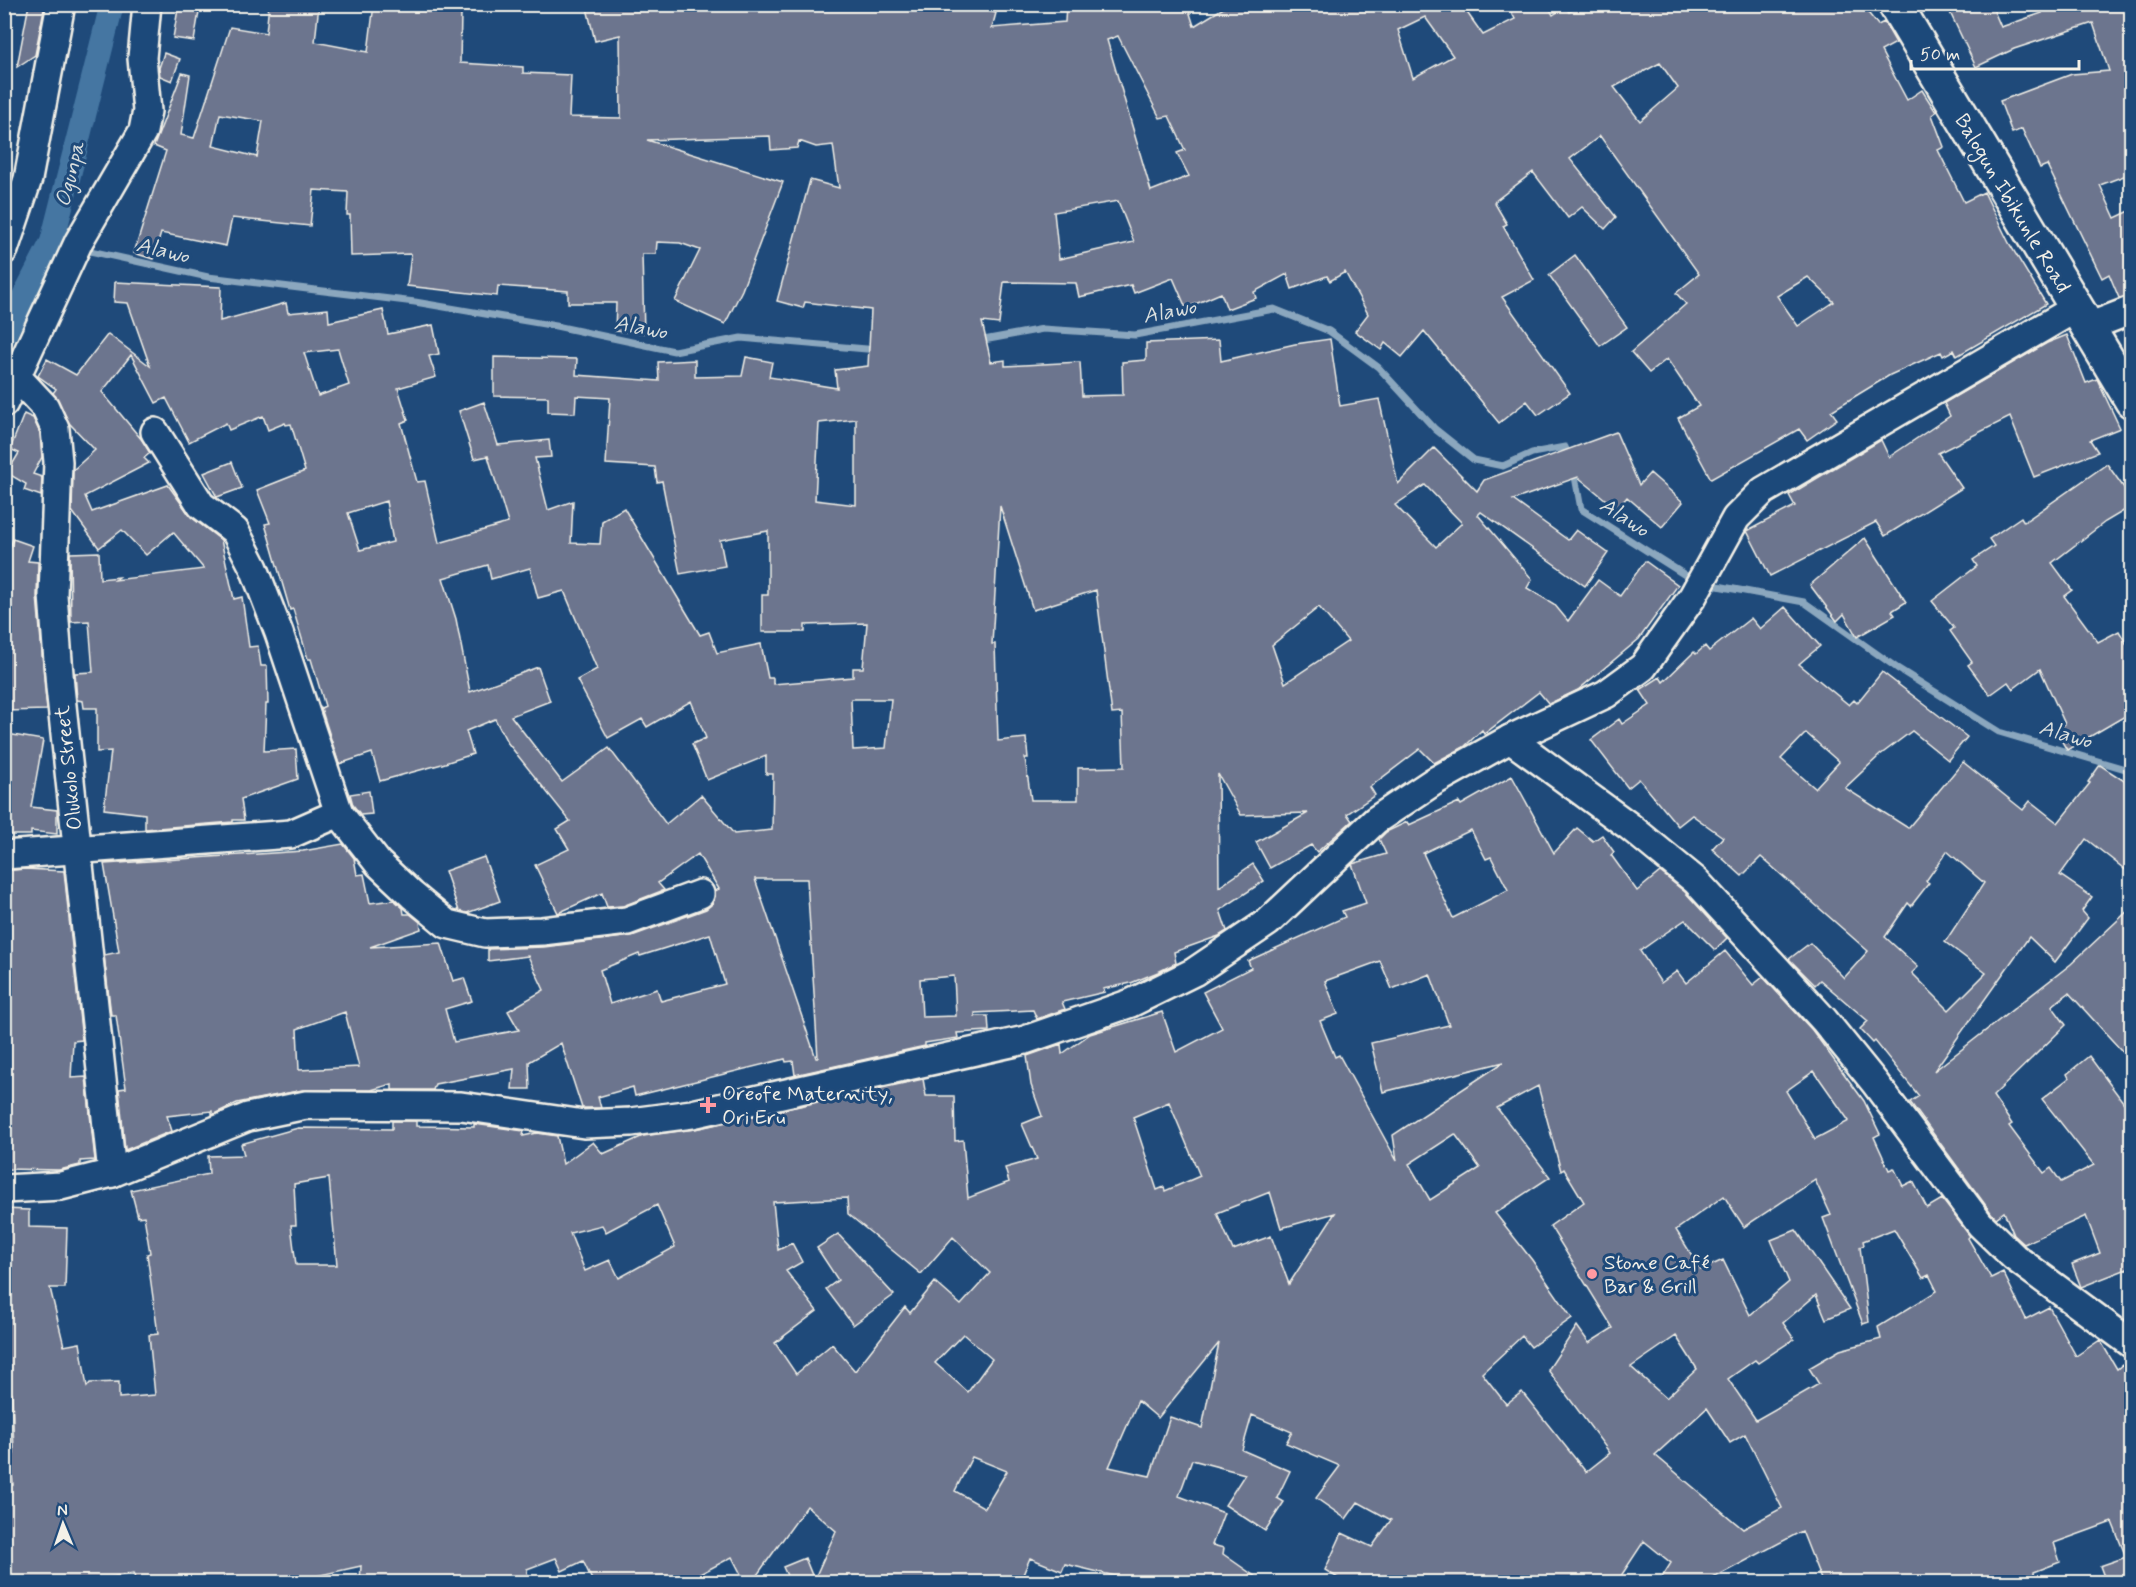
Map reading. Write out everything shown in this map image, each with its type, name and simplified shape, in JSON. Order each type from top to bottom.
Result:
[{"type":"street","points":[[4,250],[28,179],[62,4]]},
{"type":"street","points":[[4,403],[76,247],[143,131],[147,111],[142,58],[147,4]]},
{"type":"street","name":"Balogun Ibikunle Road","points":[[1895,4],[2132,401]]},
{"type":"street","points":[[4,1189],[61,1186],[112,1173],[248,1117],[306,1106],[461,1106],[584,1124],[631,1122],[692,1114],[1025,1040],[1131,1003],[1194,972],[1268,922],[1376,820],[1434,782],[1510,739],[1606,694],[1643,667],[1693,596],[1736,518],[1763,491],[2082,318],[2132,310]]},
{"type":"street","name":"Olukolo Street","points":[[16,376],[45,406],[56,429],[58,462],[54,595],[76,848],[112,1173]]},
{"type":"street","points":[[155,432],[201,505],[235,531],[254,568],[339,813],[378,863],[447,924],[485,933],[542,931],[627,921],[700,894]]},
{"type":"street","points":[[1510,739],[1629,826],[1696,881],[1824,1020],[1875,1083],[1980,1224],[2014,1257],[2132,1344]]},
{"type":"street","points":[[4,855],[291,834],[339,813]]},
{"type":"building","points":[[29,4],[45,4],[35,55],[17,67]]},
{"type":"building","points":[[269,4],[319,4],[315,42],[368,52],[374,4],[416,11],[461,13],[460,63],[523,67],[523,73],[571,75],[569,117],[621,118],[620,35],[595,41],[586,4],[962,4],[996,13],[992,28],[1065,22],[1066,4],[1187,4],[1194,26],[1230,4],[1461,4],[1483,35],[1515,19],[1507,4],[1547,4],[1553,15],[1565,7],[1569,12],[1585,4],[1861,4],[1878,25],[1884,22],[1896,43],[1881,51],[1907,100],[1922,90],[1936,112],[1932,115],[1944,147],[1938,150],[1964,202],[1984,192],[2009,243],[2046,304],[1957,356],[1954,350],[1943,356],[1941,352],[1890,375],[1831,411],[1837,419],[1807,440],[1799,429],[1711,479],[1678,418],[1699,406],[1667,359],[1649,373],[1631,352],[1686,304],[1676,293],[1699,274],[1600,136],[1570,159],[1616,217],[1605,229],[1582,207],[1568,218],[1533,172],[1494,202],[1507,224],[1503,226],[1534,280],[1502,297],[1570,393],[1538,415],[1527,401],[1499,423],[1424,331],[1402,357],[1385,343],[1381,350],[1355,331],[1368,314],[1345,272],[1330,281],[1327,276],[1292,289],[1287,274],[1254,292],[1256,298],[1227,309],[1221,293],[1186,308],[1173,278],[1134,293],[1131,285],[1079,297],[1076,283],[1004,282],[999,324],[982,322],[991,362],[1005,360],[1005,366],[1080,362],[1082,396],[1123,395],[1122,362],[1146,360],[1146,343],[1219,340],[1221,361],[1295,344],[1330,339],[1340,406],[1379,399],[1398,484],[1434,448],[1477,491],[1484,480],[1616,432],[1639,485],[1650,473],[1683,502],[1662,527],[1627,497],[1617,509],[1578,477],[1513,500],[1568,540],[1576,530],[1608,553],[1585,586],[1481,512],[1478,515],[1532,579],[1527,588],[1554,604],[1568,621],[1598,580],[1620,596],[1645,561],[1678,585],[1639,639],[1578,690],[1549,704],[1539,692],[1484,734],[1482,730],[1464,747],[1434,763],[1420,749],[1370,787],[1375,795],[1347,814],[1352,821],[1317,852],[1311,845],[1270,868],[1256,842],[1308,813],[1241,815],[1218,774],[1219,887],[1253,864],[1264,881],[1220,910],[1227,931],[1174,952],[1176,963],[1158,972],[1131,983],[1103,989],[1105,992],[1062,1002],[1065,1009],[1037,1019],[1033,1010],[975,1013],[975,1016],[988,1016],[989,1031],[957,1033],[958,1038],[925,1043],[925,1046],[795,1075],[793,1061],[786,1062],[785,1059],[635,1096],[633,1087],[598,1097],[601,1108],[582,1108],[561,1043],[529,1062],[530,1089],[512,1089],[514,1069],[435,1084],[433,1090],[392,1090],[392,1084],[371,1090],[303,1090],[237,1103],[212,1115],[212,1111],[167,1116],[172,1131],[125,1150],[119,1089],[126,1088],[116,1015],[111,1015],[104,955],[119,952],[104,864],[303,851],[343,844],[354,858],[357,875],[364,874],[370,903],[394,900],[403,908],[404,914],[410,914],[420,922],[421,929],[370,947],[441,943],[453,981],[464,978],[472,1001],[445,1009],[454,1042],[519,1030],[508,1011],[544,990],[528,956],[488,961],[488,949],[544,947],[632,936],[706,909],[712,904],[715,891],[719,889],[698,854],[658,883],[664,890],[623,906],[607,907],[602,893],[558,913],[535,865],[569,849],[557,829],[570,821],[507,742],[495,719],[466,731],[473,754],[442,764],[380,781],[372,753],[339,764],[321,708],[325,706],[311,659],[308,659],[293,609],[290,610],[265,524],[270,523],[257,490],[305,471],[291,424],[286,425],[285,423],[268,430],[263,416],[229,430],[226,423],[189,442],[166,398],[156,403],[131,355],[102,392],[142,440],[150,453],[144,458],[149,463],[85,496],[92,512],[168,485],[191,517],[221,540],[234,599],[242,597],[249,647],[258,646],[261,666],[267,666],[268,704],[266,704],[264,751],[296,749],[298,779],[241,799],[244,820],[233,820],[233,822],[145,829],[145,814],[104,809],[111,751],[97,752],[97,708],[84,708],[83,701],[77,700],[75,673],[93,672],[89,621],[71,622],[70,553],[99,552],[100,579],[119,577],[115,580],[204,569],[173,532],[146,555],[122,530],[99,548],[72,511],[73,470],[95,450],[70,424],[53,393],[56,389],[38,376],[47,359],[76,375],[108,334],[150,366],[128,303],[114,302],[115,282],[221,287],[220,321],[286,303],[288,313],[328,309],[329,322],[383,310],[388,334],[433,325],[439,354],[429,356],[436,377],[398,388],[408,420],[401,423],[417,482],[425,481],[439,543],[508,523],[488,456],[474,459],[459,411],[484,402],[498,445],[549,440],[551,457],[535,458],[548,510],[573,501],[571,543],[600,544],[602,521],[624,508],[700,635],[709,632],[717,653],[761,644],[768,678],[773,678],[773,684],[853,677],[853,668],[863,668],[867,623],[805,625],[805,632],[762,632],[762,595],[768,595],[768,531],[720,540],[725,566],[680,574],[662,481],[657,482],[655,467],[606,464],[610,398],[576,396],[575,413],[548,412],[548,397],[494,396],[494,357],[577,359],[576,375],[659,381],[658,362],[695,360],[695,377],[742,376],[746,357],[772,362],[769,377],[837,388],[835,370],[868,366],[871,310],[805,302],[803,308],[777,301],[810,180],[839,188],[833,145],[816,147],[799,141],[797,148],[771,150],[770,136],[647,140],[783,182],[742,290],[725,324],[675,301],[700,250],[680,243],[657,242],[656,254],[642,254],[644,333],[615,331],[616,303],[568,303],[568,291],[498,286],[497,296],[407,286],[411,254],[351,256],[350,215],[347,215],[348,192],[314,190],[310,226],[232,218],[226,246],[161,233],[153,259],[134,253],[166,151],[154,146],[182,73],[190,75],[181,135],[194,138],[230,27],[266,33]],"holes":[[[1425,17],[1453,56],[1413,78],[1398,30]],[[1118,36],[1160,118],[1169,116],[1185,150],[1177,153],[1189,176],[1151,191],[1107,40]],[[1660,63],[1678,88],[1640,121],[1614,87]],[[220,114],[263,121],[257,157],[213,146]],[[1118,201],[1134,242],[1059,259],[1054,212]],[[1808,277],[1834,302],[1798,326],[1777,296]],[[338,349],[349,385],[318,396],[304,353]],[[856,419],[856,505],[815,500],[819,423]],[[1425,485],[1462,523],[1436,547],[1395,505]],[[386,501],[393,542],[360,550],[348,513]],[[1000,506],[1033,610],[1096,590],[1112,714],[1122,713],[1124,767],[1078,768],[1078,800],[1031,800],[1025,758],[1028,758],[1026,738],[998,741],[995,644],[992,644]],[[488,565],[491,579],[530,568],[538,598],[564,591],[597,669],[577,680],[608,738],[642,719],[647,727],[691,701],[706,738],[692,744],[707,780],[766,756],[766,774],[773,774],[772,830],[734,834],[701,795],[666,824],[609,748],[562,782],[511,716],[550,701],[538,667],[470,692],[456,619],[443,578]],[[1319,607],[1348,641],[1285,683],[1272,645]],[[851,699],[891,699],[886,748],[853,750]],[[755,879],[807,879],[818,1058],[816,1058]],[[710,934],[725,984],[661,1001],[657,989],[610,1004],[600,970],[639,954],[640,956]],[[954,976],[956,1016],[922,1017],[920,979]],[[345,1012],[359,1067],[299,1070],[297,1029]]]},
{"type":"building","points":[[1946,4],[1991,4],[2001,27],[2042,13],[2039,4],[2132,4],[2132,173],[2100,185],[2115,218],[2132,210],[2132,295],[2119,298],[2109,274],[2102,278],[2047,165],[2040,168],[2022,129],[2012,133],[2000,101],[2072,74],[2109,71],[2093,23],[2014,49],[1976,67]]},
{"type":"building","points":[[178,9],[199,12],[194,41],[173,38]]},
{"type":"building","points":[[164,53],[180,59],[172,81],[160,76],[159,68]]},
{"type":"building","points":[[1575,255],[1627,327],[1600,346],[1549,275]]},
{"type":"building","points":[[2067,335],[2086,383],[2097,379],[2120,428],[2090,440],[2098,452],[2034,477],[2010,417],[1938,453],[1962,488],[1885,536],[1876,522],[1770,576],[1747,531],[1795,506],[1789,495],[1881,440],[1889,457],[1950,416],[1944,403],[2047,343]]},
{"type":"building","points":[[24,414],[33,418],[40,433],[42,457],[33,474],[42,477],[41,496],[24,490],[26,484],[7,473],[19,453],[10,449]]},
{"type":"building","points":[[232,462],[242,488],[217,497],[204,473]]},
{"type":"building","points":[[2107,464],[2132,499],[2132,506],[2105,522],[2052,563],[2072,590],[2064,596],[2098,642],[2119,631],[2132,653],[2132,712],[2067,750],[2055,730],[2065,724],[2040,669],[2013,689],[2008,682],[1990,695],[1968,665],[1972,662],[1950,631],[1954,628],[1932,601],[1977,566],[1973,560],[1994,546],[1989,539],[2021,517],[2024,522]]},
{"type":"building","points":[[1865,538],[1906,602],[1892,611],[1895,615],[1857,637],[1844,614],[1837,621],[1810,585]]},
{"type":"building","points":[[13,539],[33,546],[28,561],[38,562],[37,596],[47,710],[4,711],[4,564]]},
{"type":"building","points":[[1785,607],[1820,646],[1799,664],[1849,705],[1854,700],[1857,703],[1882,672],[1967,737],[1948,760],[1912,731],[1880,755],[1845,788],[1908,828],[1963,762],[2023,810],[2030,801],[2058,823],[2090,783],[2088,782],[2100,765],[2132,786],[2132,875],[2086,839],[2060,875],[2092,897],[2082,911],[2088,918],[2055,962],[2029,937],[1934,1071],[2071,964],[2132,907],[2132,1062],[2069,993],[2052,1006],[2066,1025],[1993,1096],[2012,1124],[2009,1126],[2044,1173],[2051,1168],[2061,1182],[2094,1165],[2042,1099],[2069,1078],[2067,1074],[2089,1056],[2132,1114],[2132,1267],[2081,1287],[2072,1264],[2100,1253],[2086,1216],[2024,1244],[2014,1235],[2004,1212],[1996,1218],[1910,1102],[1919,1096],[1875,1041],[1873,1043],[1860,1029],[1868,1021],[1820,980],[1815,985],[1789,959],[1810,943],[1844,978],[1868,951],[1761,857],[1742,876],[1712,849],[1723,837],[1692,815],[1678,826],[1639,779],[1628,788],[1591,740],[1619,719],[1622,724],[1650,705],[1640,690],[1660,677],[1663,682],[1694,652],[1696,654],[1705,646],[1709,651],[1751,618],[1760,629]],"holes":[[[1806,733],[1839,762],[1815,788],[1781,759]],[[1947,851],[1984,883],[1945,942],[1986,973],[1949,1010],[1912,973],[1918,967],[1885,937],[1908,903],[1911,906],[1929,883],[1926,881]]]},
{"type":"building","points":[[7,734],[43,740],[31,807],[57,810],[57,834],[31,831],[31,835],[4,835],[4,748]]},
{"type":"building","points":[[1512,776],[1554,853],[1577,828],[1593,841],[1602,835],[1614,852],[1611,855],[1637,891],[1660,872],[1685,892],[1727,938],[1715,950],[1685,920],[1661,936],[1640,951],[1661,983],[1677,971],[1686,983],[1725,951],[1753,985],[1763,977],[1812,1030],[1864,1101],[1880,1134],[1874,1137],[1889,1170],[1894,1168],[1903,1186],[1913,1181],[1927,1208],[1942,1199],[1970,1236],[1968,1238],[1991,1278],[2003,1272],[2026,1319],[2049,1307],[2076,1356],[2100,1340],[2117,1369],[2122,1365],[2132,1379],[2132,1582],[2106,1582],[2100,1566],[2126,1557],[2112,1522],[2054,1543],[2060,1562],[2034,1572],[2035,1582],[1822,1582],[1802,1531],[1706,1582],[1659,1582],[1671,1563],[1644,1541],[1617,1582],[1344,1582],[1325,1570],[1342,1533],[1372,1547],[1391,1520],[1358,1502],[1346,1519],[1316,1498],[1340,1466],[1286,1443],[1292,1432],[1252,1415],[1242,1450],[1290,1471],[1277,1498],[1284,1502],[1265,1531],[1225,1505],[1245,1474],[1192,1460],[1179,1496],[1224,1513],[1212,1545],[1224,1548],[1223,1554],[1263,1582],[1114,1582],[1115,1576],[1065,1564],[1062,1571],[1030,1558],[1020,1582],[790,1582],[783,1567],[805,1558],[814,1580],[836,1531],[807,1506],[752,1582],[745,1582],[732,1557],[685,1582],[593,1582],[583,1561],[562,1571],[556,1558],[527,1569],[528,1582],[360,1582],[361,1566],[316,1576],[316,1582],[135,1582],[134,1573],[88,1582],[4,1582],[4,1486],[13,1485],[10,1455],[14,1454],[12,1394],[4,1396],[4,1209],[29,1210],[29,1227],[67,1228],[65,1288],[50,1288],[64,1346],[80,1343],[87,1387],[90,1383],[119,1382],[119,1398],[155,1395],[149,1335],[158,1334],[147,1254],[150,1253],[144,1216],[138,1217],[131,1190],[209,1174],[208,1156],[244,1155],[241,1144],[298,1128],[392,1129],[392,1121],[416,1121],[416,1126],[474,1127],[474,1124],[524,1131],[523,1136],[537,1133],[557,1136],[563,1164],[593,1142],[603,1154],[643,1136],[695,1129],[923,1079],[926,1096],[954,1096],[955,1141],[963,1140],[968,1198],[1009,1182],[1005,1168],[1037,1159],[1022,1124],[1042,1116],[1031,1085],[1027,1056],[1061,1044],[1062,1054],[1090,1034],[1162,1012],[1176,1052],[1222,1028],[1203,992],[1251,968],[1248,961],[1345,917],[1342,911],[1366,903],[1352,864],[1386,854],[1379,839],[1386,832],[1407,822],[1409,825],[1459,802],[1461,805]],"holes":[[[1471,830],[1486,859],[1491,857],[1508,890],[1453,918],[1423,853]],[[1380,961],[1392,989],[1430,974],[1449,1025],[1371,1043],[1383,1092],[1504,1062],[1393,1135],[1397,1161],[1339,1055],[1335,1057],[1320,1021],[1338,1014],[1325,981]],[[1814,1071],[1849,1121],[1815,1139],[1786,1091]],[[1538,1086],[1561,1171],[1564,1169],[1584,1202],[1550,1226],[1613,1328],[1589,1343],[1577,1326],[1548,1370],[1610,1453],[1586,1472],[1522,1392],[1506,1404],[1482,1373],[1522,1336],[1531,1347],[1572,1318],[1532,1260],[1495,1213],[1550,1177],[1497,1108]],[[1169,1102],[1200,1176],[1165,1191],[1164,1187],[1157,1190],[1133,1117]],[[1455,1134],[1480,1168],[1430,1200],[1409,1164]],[[329,1178],[337,1265],[296,1265],[291,1225],[296,1225],[294,1184]],[[1815,1180],[1831,1215],[1823,1218],[1863,1324],[1869,1322],[1860,1247],[1864,1245],[1863,1241],[1894,1229],[1923,1278],[1929,1275],[1937,1291],[1878,1327],[1881,1339],[1840,1350],[1809,1368],[1819,1384],[1756,1420],[1728,1379],[1755,1360],[1758,1363],[1794,1339],[1783,1323],[1816,1295],[1826,1319],[1850,1309],[1796,1230],[1771,1240],[1789,1282],[1750,1315],[1723,1260],[1701,1270],[1676,1230],[1724,1196],[1744,1227]],[[1270,1192],[1281,1228],[1335,1213],[1289,1284],[1271,1236],[1233,1250],[1217,1213]],[[847,1198],[848,1214],[921,1274],[953,1237],[990,1273],[961,1305],[935,1282],[910,1313],[905,1307],[855,1371],[832,1344],[796,1374],[775,1343],[817,1311],[786,1271],[802,1262],[792,1243],[778,1250],[773,1202]],[[657,1205],[675,1247],[619,1278],[610,1260],[585,1271],[570,1233],[602,1225],[606,1232]],[[963,1334],[992,1359],[968,1392],[935,1363]],[[1676,1336],[1697,1369],[1666,1398],[1631,1367]],[[1219,1343],[1202,1428],[1170,1417],[1150,1476],[1109,1467],[1138,1401],[1158,1418]],[[1707,1408],[1730,1443],[1745,1434],[1782,1508],[1743,1529],[1655,1455]],[[972,1457],[1007,1471],[985,1508],[955,1491]]]},
{"type":"building","points":[[369,791],[372,814],[361,815],[353,805],[350,794]]},
{"type":"building","points":[[484,857],[500,901],[467,913],[459,911],[445,871]]},
{"type":"building","points":[[25,869],[64,871],[82,1040],[73,1041],[71,1078],[86,1077],[95,1160],[80,1161],[80,1165],[59,1170],[5,1169],[4,1085],[6,1056],[8,1056],[4,871]]},
{"type":"building","points":[[838,1234],[894,1295],[853,1325],[826,1289],[838,1280],[817,1248]]},
{"type":"waterway","name":"Ogunpa","points":[[4,335],[52,242],[112,4]]},
{"type":"waterway","name":"Alawo","points":[[52,242],[70,246]]},
{"type":"waterway","name":"Alawo","points":[[81,249],[208,277],[415,302],[556,326],[674,351],[741,338],[878,350]]},
{"type":"waterway","name":"Alawo","points":[[978,341],[1043,329],[1135,335],[1274,309],[1329,331],[1378,367],[1435,429],[1474,460],[1503,466],[1532,453],[1565,447],[1569,458]]},
{"type":"waterway","name":"Alawo","points":[[1574,471],[1581,509],[1696,582]]},
{"type":"waterway","name":"Alawo","points":[[1707,584],[1804,602],[1897,668],[1999,732],[2132,771]]},
{"type":"place","name":"Oreofe Maternity, Ori Eru","points":[[708,1105]]},
{"type":"place","name":"Stone Café Bar & Grill","points":[[1592,1274]]}]
